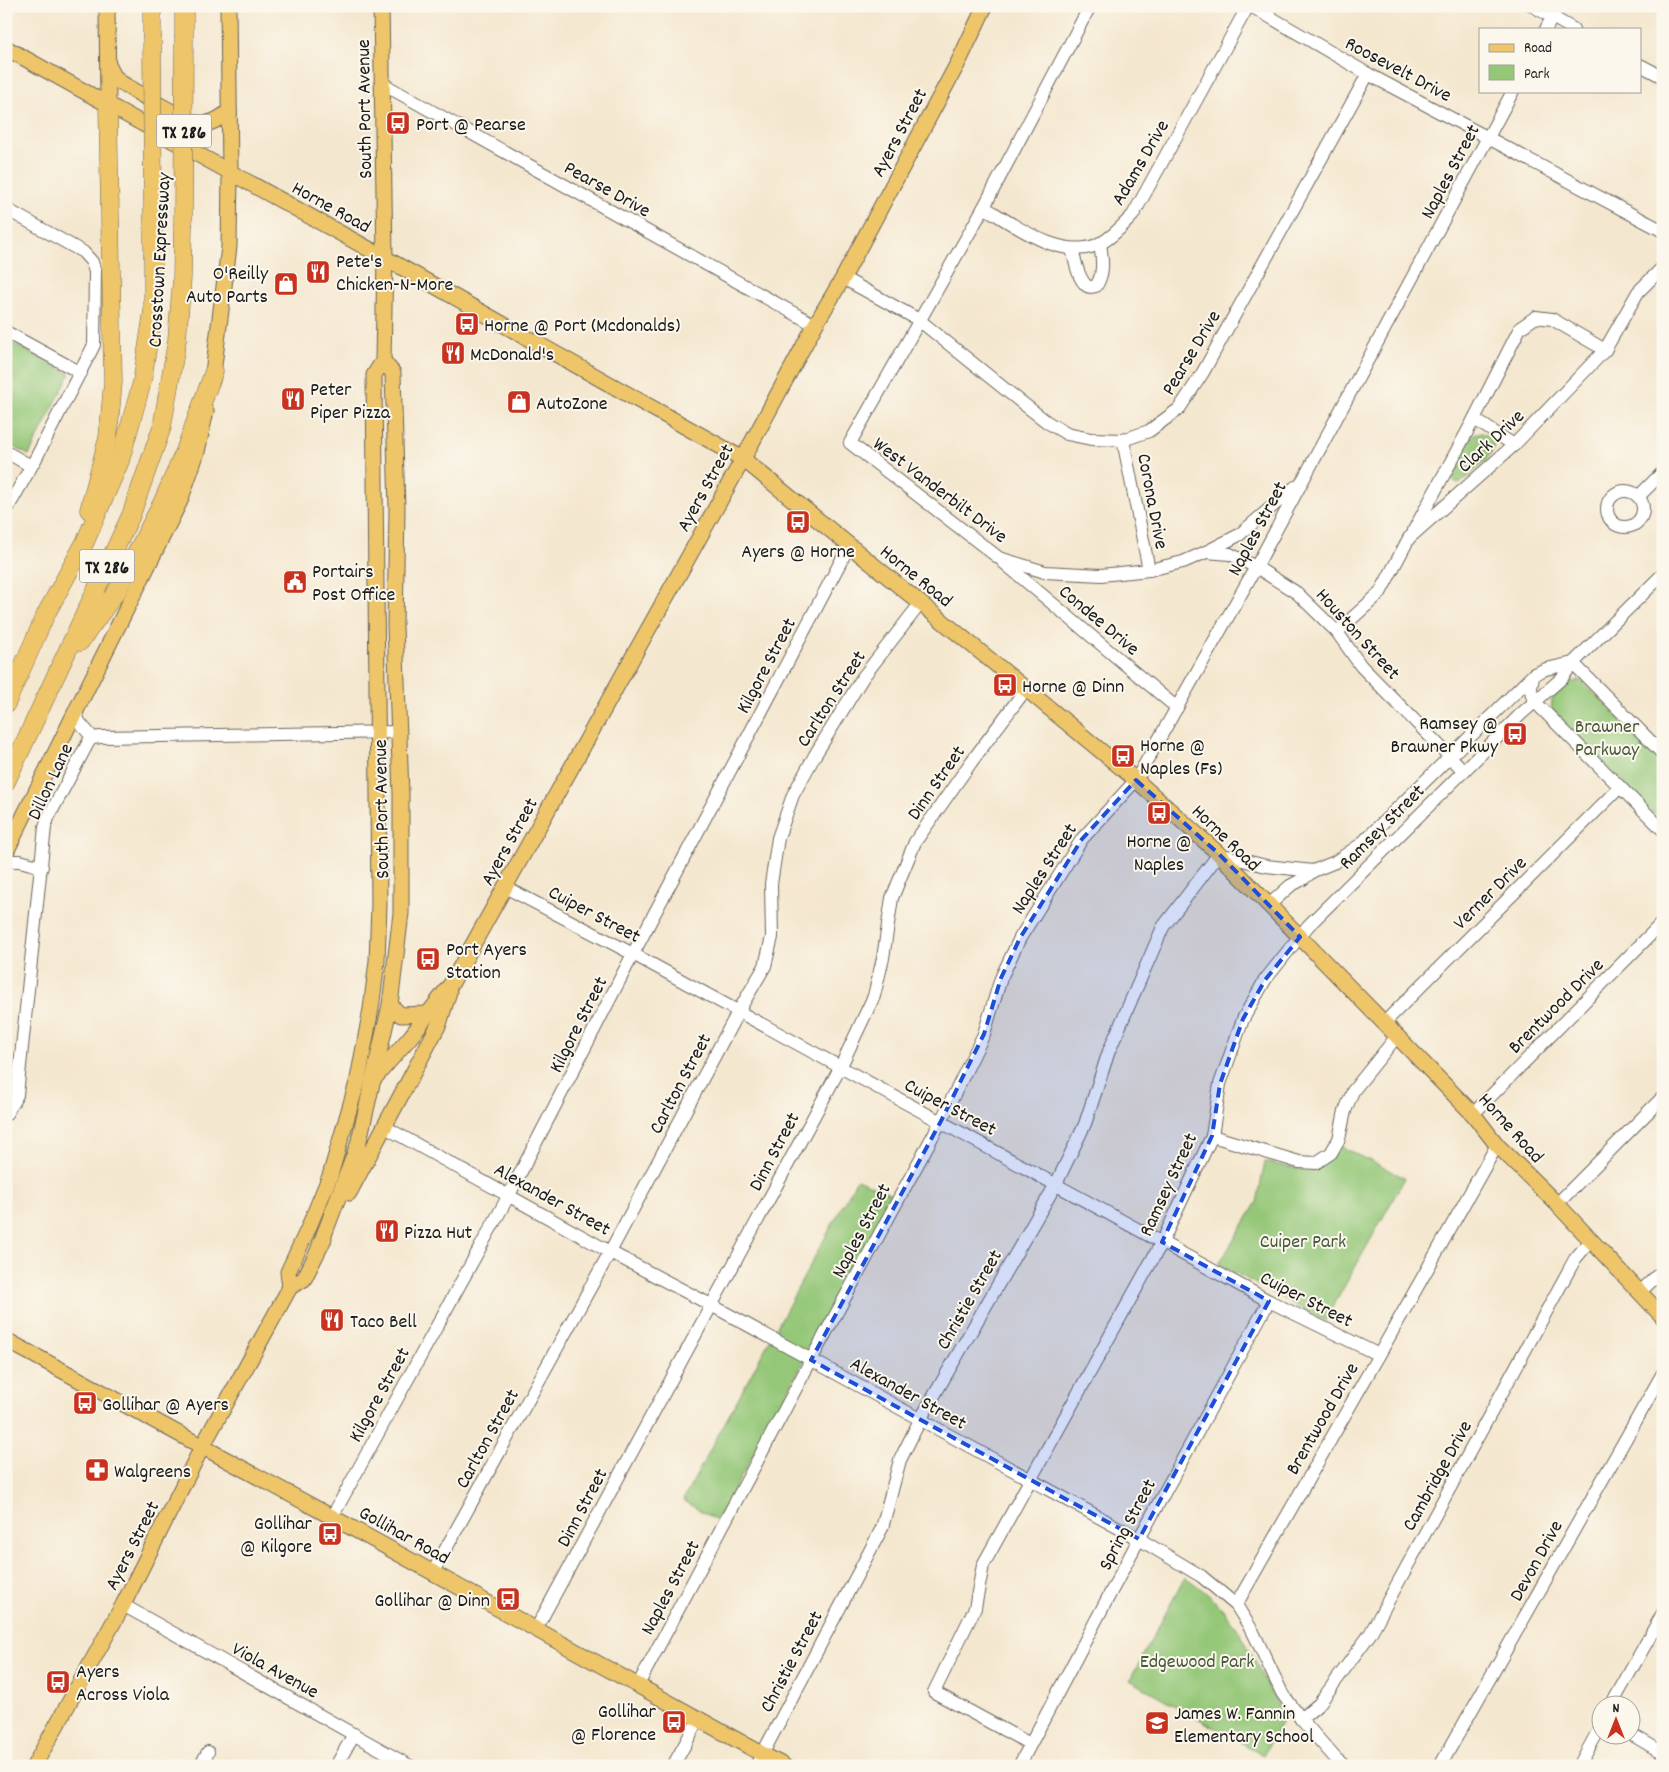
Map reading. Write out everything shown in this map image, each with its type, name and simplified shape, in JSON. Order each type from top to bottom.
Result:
[{"type":"highway","name":"Crosstown Expressway","points":[[6,704],[46,614],[85,542],[120,461],[142,382],[153,310],[152,6]]},
{"type":"highway","name":"Crosstown Expressway","points":[[6,782],[131,515],[162,428],[177,340],[182,278],[184,6]]},
{"type":"highway","points":[[72,566],[108,438],[113,382],[108,104]]},
{"type":"highway","points":[[56,675],[122,583],[163,501],[184,453],[214,371]]},
{"type":"main road","points":[[6,852],[180,501],[197,452],[214,371],[228,247],[230,173],[228,6]]},
{"type":"main road","name":"South Port Avenue","points":[[319,1248],[358,1145],[378,938],[374,375],[383,361],[385,258],[381,6]]},
{"type":"main road","name":"Ayers Street","points":[[290,1287],[288,1272],[330,1176],[365,1080],[412,1035],[451,984],[743,459],[815,325],[843,278],[959,61],[985,6]]},
{"type":"main road","points":[[107,7],[108,104]]},
{"type":"main road","name":"Horne Road","points":[[6,48],[743,459],[1136,780],[1219,854],[1473,1114],[1497,1145],[1591,1240],[1663,1317]]},
{"type":"main road","points":[[108,65],[114,76],[121,83],[192,122],[209,123],[229,112]]},
{"type":"main road","name":"South Port Avenue","points":[[365,1080],[390,1004],[401,912],[401,794],[395,626],[397,509],[393,373],[383,361]]},
{"type":"main road","name":"Ayers Street","points":[[34,1766],[123,1606],[202,1447],[290,1287],[304,1279],[439,1024],[451,984]]},
{"type":"main road","points":[[390,1004],[401,1016],[427,1014]]},
{"type":"main road","name":"Gollihar Road","points":[[6,1340],[699,1719],[759,1760],[784,1766]]},
{"type":"street","name":"West Vanderbilt Drive","points":[[1090,6],[984,207],[850,443],[999,558],[1045,572],[1101,575],[1149,570],[1183,562],[1239,535],[1301,482]]},
{"type":"street","name":"Adams Drive","points":[[984,207],[1037,239],[1072,249],[1100,243],[1117,231],[1133,215],[1250,6]]},
{"type":"street","name":"Roosevelt Drive","points":[[1250,6],[1368,74],[1663,231]]},
{"type":"street","points":[[1533,6],[1571,28]]},
{"type":"street","points":[[1642,66],[1663,77]]},
{"type":"street","name":"Pearse Drive","points":[[843,278],[919,320],[1021,402],[1047,422],[1067,434],[1091,440],[1123,440],[1149,431],[1179,409],[1202,374],[1368,74]]},
{"type":"street","name":"Pearse Drive","points":[[383,84],[815,325]]},
{"type":"street","name":"Naples Street","points":[[638,1685],[941,1121],[984,1034],[1001,978],[1020,938],[1082,839],[1136,780],[1178,708],[1512,92]]},
{"type":"street","points":[[6,209],[83,252],[92,262],[95,272],[94,345],[81,373],[6,511]]},
{"type":"street","points":[[1072,249],[1084,284],[1089,287],[1096,286],[1103,271],[1100,243]]},
{"type":"street","name":"Clark Drive","points":[[1336,632],[1380,593],[1409,538],[1514,445],[1605,350],[1638,292],[1663,267]]},
{"type":"street","points":[[1409,538],[1474,419],[1520,328],[1536,317],[1552,319],[1605,350]]},
{"type":"street","points":[[6,332],[81,373]]},
{"type":"street","points":[[1474,419],[1514,445]]},
{"type":"street","name":"Corona Drive","points":[[1123,440],[1149,570]]},
{"type":"street","points":[[6,452],[31,466]]},
{"type":"street","points":[[1638,496],[1663,472]]},
{"type":"street","name":"Kilgore Street","points":[[332,1517],[509,1195],[849,546]]},
{"type":"street","name":"Houston Street","points":[[1206,552],[1230,554],[1256,567],[1297,594],[1336,632],[1361,666],[1464,771]]},
{"type":"street","name":"Condee Drive","points":[[999,558],[1178,708]]},
{"type":"street","name":"Ramsey Street","points":[[1030,1744],[934,1692],[976,1608],[983,1564],[1162,1242],[1212,1136],[1220,1084],[1243,1019],[1265,980],[1308,926],[1521,714],[1562,678],[1573,663],[1663,574]]},
{"type":"street","name":"Carlton Street","points":[[433,1572],[610,1252],[738,1012],[765,966],[772,937],[771,884],[778,838],[793,795],[863,677],[920,604]]},
{"type":"street","points":[[1573,663],[1662,753]]},
{"type":"street","name":"Ramsey Street","points":[[1268,906],[1290,886],[1303,879],[1312,871],[1335,862],[1360,845],[1534,674],[1546,669],[1573,663]]},
{"type":"street","points":[[1534,674],[1531,686],[1532,696],[1536,702],[1663,830]]},
{"type":"street","name":"Dinn Street","points":[[536,1629],[840,1068],[874,996],[883,958],[892,898],[915,842],[1026,689]]},
{"type":"street","points":[[76,711],[79,722],[93,738]]},
{"type":"street","name":"Dillon Lane","points":[[6,1114],[17,1095],[45,828],[48,818],[86,746],[93,738],[398,732]]},
{"type":"street","name":"Verner Drive","points":[[1384,1023],[1620,787]]},
{"type":"street","points":[[1219,854],[1266,866],[1312,871]]},
{"type":"street","name":"Christie Street","points":[[759,1760],[882,1528],[900,1460],[920,1420],[1056,1184],[1085,1124],[1109,1051],[1163,927],[1219,854]]},
{"type":"street","points":[[6,861],[20,860],[42,867]]},
{"type":"street","name":"Cuiper Street","points":[[505,887],[634,954],[1269,1301],[1379,1355]]},
{"type":"street","name":"Brentwood Drive","points":[[1473,1114],[1663,922]]},
{"type":"street","points":[[1212,1136],[1299,1162],[1316,1163],[1331,1153],[1339,1139],[1345,1111],[1353,1091],[1397,1036]]},
{"type":"street","points":[[1556,1204],[1663,1096]]},
{"type":"street","name":"Alexander Street","points":[[385,1127],[610,1252],[1139,1538],[1201,1576],[1236,1605],[1253,1632],[1282,1693],[1301,1719],[1336,1759],[1345,1766]]},
{"type":"street","name":"Brentwood Drive","points":[[1236,1605],[1497,1145]]},
{"type":"street","name":"Cambridge Drive","points":[[1301,1719],[1319,1704],[1370,1634],[1575,1260],[1591,1240]]},
{"type":"street","points":[[1640,1292],[1663,1270]]},
{"type":"street","name":"Spring Street","points":[[1019,1766],[1139,1538],[1269,1301]]},
{"type":"street","name":"Devon Drive","points":[[1440,1766],[1663,1373]]},
{"type":"street","name":"Viola Avenue","points":[[123,1606],[410,1766]]},
{"type":"street","points":[[1618,1694],[1663,1613]]},
{"type":"street","points":[[673,1766],[699,1719]]},
{"type":"street","points":[[336,1766],[354,1734]]},
{"type":"street","points":[[1642,1741],[1663,1753]]},
{"type":"street","points":[[1579,1766],[1592,1742]]},
{"type":"street","points":[[200,1766],[208,1752]]},
{"type":"highlighted area","points":[[1136,780],[1219,854],[1300,937],[1265,980],[1243,1019],[1220,1084],[1212,1136],[1162,1242],[1269,1301],[1139,1539],[811,1360],[941,1121],[984,1034],[1001,978],[1020,938],[1082,839]]},
{"type":"green space","points":[[6,340],[70,374],[29,455],[6,443]]},
{"type":"green space","points":[[1476,433],[1487,435],[1491,438],[1494,443],[1493,449],[1479,467],[1463,481],[1457,483],[1450,477],[1450,472],[1470,437]]},
{"type":"green space","name":"Brawner Parkway","points":[[1577,679],[1584,683],[1663,762],[1663,823],[1552,711],[1552,699],[1557,690],[1566,683],[1577,682]]},
{"type":"green space","name":"Cuiper Park","points":[[1340,1146],[1405,1178],[1325,1321],[1219,1264],[1257,1202],[1265,1162],[1298,1169],[1311,1168]]},
{"type":"green space","points":[[857,1179],[894,1195],[717,1521],[683,1500]]},
{"type":"green space","name":"Edgewood Park","points":[[1185,1577],[1212,1598],[1230,1618],[1242,1636],[1271,1694],[1285,1716],[1263,1755],[1130,1680]]},
{"type":"place","name":"Port @ Pearse","points":[[398,123]]},
{"type":"place","name":"Pete's Chicken-N-More","points":[[318,272]]},
{"type":"place","name":"O'Reilly Auto Parts","points":[[286,284]]},
{"type":"place","name":"Horne @ Port (Mcdonalds)","points":[[467,324]]},
{"type":"place","name":"McDonald's","points":[[453,353]]},
{"type":"place","name":"Peter Piper Pizza","points":[[293,399]]},
{"type":"place","name":"AutoZone","points":[[519,402]]},
{"type":"place","name":"Ayers @ Horne","points":[[798,522]]},
{"type":"place","name":"Portairs Post Office","points":[[295,582]]},
{"type":"place","name":"Horne @ Dinn","points":[[1005,685]]},
{"type":"place","name":"Ramsey @ Brawner Pkwy","points":[[1515,734]]},
{"type":"place","name":"Horne @ Naples (Fs)","points":[[1123,756]]},
{"type":"place","name":"Horne @ Naples","points":[[1159,813]]},
{"type":"place","name":"Port Ayers Station","points":[[428,959]]},
{"type":"place","name":"Pizza Hut","points":[[387,1231]]},
{"type":"place","name":"Taco Bell","points":[[332,1320]]},
{"type":"place","name":"Gollihar @ Ayers","points":[[85,1403]]},
{"type":"place","name":"Walgreens","points":[[97,1470]]},
{"type":"place","name":"Gollihar @ Kilgore","points":[[330,1534]]},
{"type":"place","name":"Gollihar @ Dinn","points":[[508,1599]]},
{"type":"place","name":"Ayers Across Viola","points":[[58,1682]]},
{"type":"place","name":"Gollihar @ Florence","points":[[674,1722]]},
{"type":"place","name":"James W. Fannin Elementary School","points":[[1157,1723]]}]
